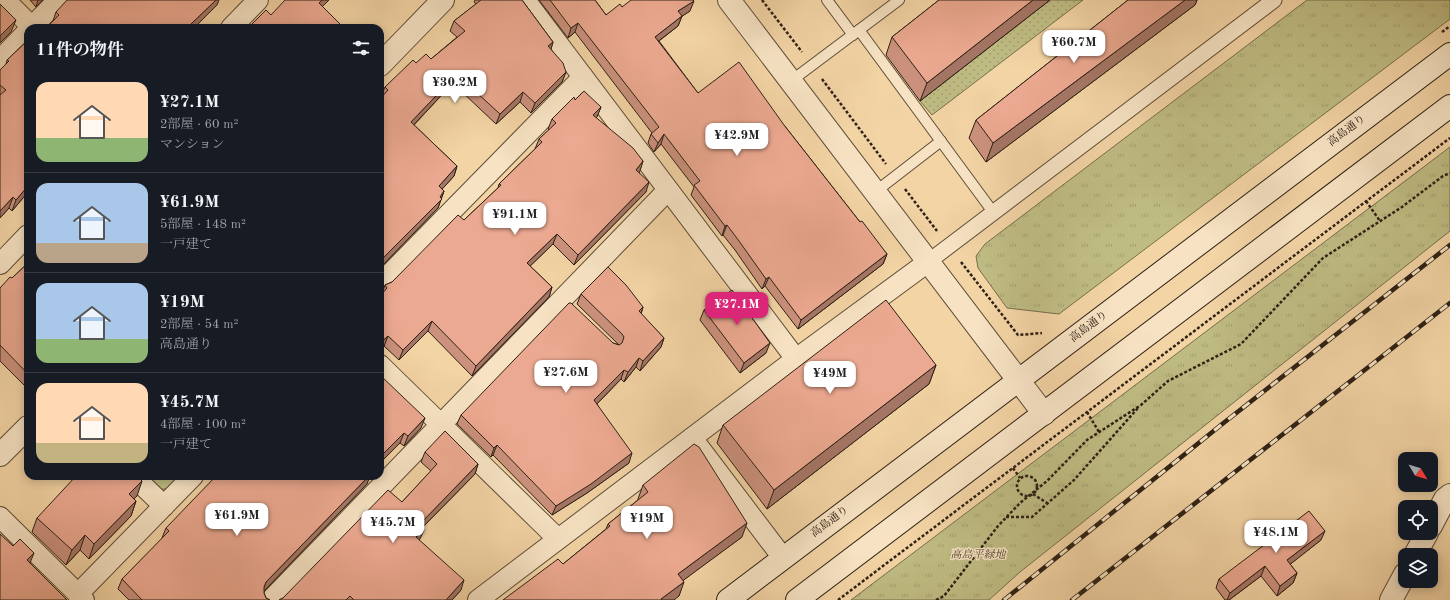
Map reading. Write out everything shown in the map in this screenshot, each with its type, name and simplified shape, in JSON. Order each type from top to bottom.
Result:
[{"type":"main road","points":[[384,61],[443,0]]},
{"type":"main road","points":[[730,0],[1044,414]]},
{"type":"main road","name":"高島通り","points":[[728,600],[1450,54]]},
{"type":"main road","points":[[797,600],[1450,106]]},
{"type":"main road","points":[[0,456],[24,431]]},
{"type":"main road","points":[[1438,512],[1445,499],[1450,496]]},
{"type":"main road","points":[[1391,600],[1398,587]]},
{"type":"street","points":[[5,0],[27,24]]},
{"type":"street","points":[[35,24],[58,0]]},
{"type":"street","points":[[235,24],[258,0]]},
{"type":"street","points":[[524,0],[796,359]]},
{"type":"street","points":[[478,600],[1274,0]]},
{"type":"street","points":[[0,60],[24,35]]},
{"type":"street","points":[[384,280],[583,77]]},
{"type":"street","points":[[271,600],[441,425],[565,302],[668,190]]},
{"type":"street","points":[[0,264],[24,239]]},
{"type":"street","points":[[384,369],[558,539]]},
{"type":"street","points":[[692,438],[783,558]]},
{"type":"street","points":[[137,480],[164,506]]},
{"type":"street","points":[[0,517],[81,597],[189,480]]},
{"type":"lane","points":[[827,0],[856,32],[941,141],[993,212]]},
{"type":"lane","points":[[791,81],[899,0]]},
{"type":"lane","points":[[875,192],[941,141]]},
{"type":"path","points":[[762,0],[940,235]]},
{"type":"path","points":[[838,600],[1450,138]]},
{"type":"path","points":[[1006,517],[1032,517],[1074,480],[1141,405],[1168,381],[1241,344],[1323,258],[1380,221],[1443,176],[1450,174]]},
{"type":"path","points":[[1366,201],[1380,221]]},
{"type":"path","points":[[957,258],[1018,335],[1044,333]]},
{"type":"path","points":[[936,600],[944,596],[1006,517],[1020,503],[1033,494],[1087,440],[1141,405]]},
{"type":"path","points":[[1087,412],[1099,432]]},
{"type":"path","points":[[1013,468],[1020,478]]},
{"type":"path","points":[[1020,478],[1029,476],[1035,480],[1037,485],[1033,494]]},
{"type":"path","points":[[1020,478],[1017,484],[1018,490],[1026,496],[1033,494],[1047,503]]},
{"type":"green space","points":[[1050,0],[1083,0],[932,115],[920,101]]},
{"type":"green space","points":[[1307,0],[1450,0],[1450,19],[1059,314],[1007,308],[978,268],[976,256],[985,244]]},
{"type":"green space","name":"高島平緑地","points":[[1450,147],[1450,231],[1020,572],[989,600],[851,600]]},
{"type":"green space","points":[[146,480],[175,480],[166,489],[155,489]]},
{"type":"building","points":[[67,0],[216,0],[191,24],[50,24],[59,15],[56,12]]},
{"type":"building","points":[[285,0],[322,0],[319,3],[340,24],[252,24],[266,10],[271,15]]},
{"type":"building","points":[[481,0],[522,0],[553,42],[548,46],[563,63],[566,72],[535,103],[523,92],[500,114],[464,81],[462,83],[455,76],[411,122],[457,166],[439,186],[444,191],[440,197],[442,199],[384,257],[384,94],[388,90],[385,87],[413,60],[416,63],[426,54],[431,59],[465,31],[454,21]]},
{"type":"building","points":[[550,0],[595,0],[606,15],[620,4],[622,7],[631,0],[693,0],[694,1],[678,11],[682,16],[655,37],[698,93],[739,62],[784,125],[887,254],[801,320],[769,277],[766,279],[727,225],[725,226],[694,185],[700,181],[664,134],[658,143],[651,134],[659,127],[578,23],[571,28]]},
{"type":"building","points":[[939,0],[1033,0],[927,83],[892,37]]},
{"type":"building","points":[[1128,0],[1185,0],[993,143],[976,120]]},
{"type":"building","points":[[0,4],[16,20],[0,36]]},
{"type":"building","points":[[24,44],[24,191],[16,200],[13,197],[0,211],[0,95],[6,90],[0,85],[0,70],[9,61],[7,60]]},
{"type":"building","points":[[584,91],[601,107],[593,115],[633,148],[643,161],[636,170],[649,182],[578,255],[557,234],[527,263],[552,287],[476,366],[432,321],[403,350],[388,336],[384,340],[384,291],[387,288],[385,285],[392,282],[458,215],[464,220],[501,185],[499,184],[542,142],[539,139],[556,123],[552,119],[574,97],[575,100]]},
{"type":"building","points":[[24,267],[24,370],[0,345],[0,288],[10,277],[12,278]]},
{"type":"building","points":[[608,267],[626,285],[643,307],[639,311],[664,338],[643,361],[639,358],[628,372],[624,370],[594,400],[632,453],[591,484],[556,506],[497,445],[494,448],[461,415],[569,303],[571,303],[613,343],[619,345],[622,343],[624,337],[622,334],[581,294]]},
{"type":"building","points":[[732,290],[770,343],[744,363],[704,310]]},
{"type":"building","points":[[886,300],[936,365],[774,490],[723,425]]},
{"type":"building","points":[[384,379],[425,418],[408,436],[404,433],[384,453]]},
{"type":"building","points":[[445,431],[478,464],[419,525],[424,530],[416,537],[464,580],[446,600],[354,600],[350,596],[346,600],[279,600],[283,598],[388,490],[402,502],[437,464],[425,452]]},
{"type":"building","points":[[694,444],[699,447],[747,523],[678,574],[684,582],[661,599],[662,600],[503,600],[558,559],[563,564],[610,526],[608,524],[648,492],[643,485]]},
{"type":"building","points":[[72,480],[142,481],[129,494],[136,501],[94,544],[85,535],[72,550],[37,518]]},
{"type":"building","points":[[212,480],[365,480],[266,582],[264,593],[266,598],[270,600],[142,600],[122,579],[169,531],[166,528]]},
{"type":"building","points":[[1309,511],[1325,531],[1287,560],[1297,573],[1280,586],[1265,566],[1230,593],[1219,579]]},
{"type":"building","points":[[0,534],[13,546],[20,539],[34,553],[27,560],[67,600],[0,600]]},
{"type":"railway","points":[[1004,600],[1221,425],[1450,245]]},
{"type":"railway","points":[[1072,600],[1450,303]]}]
